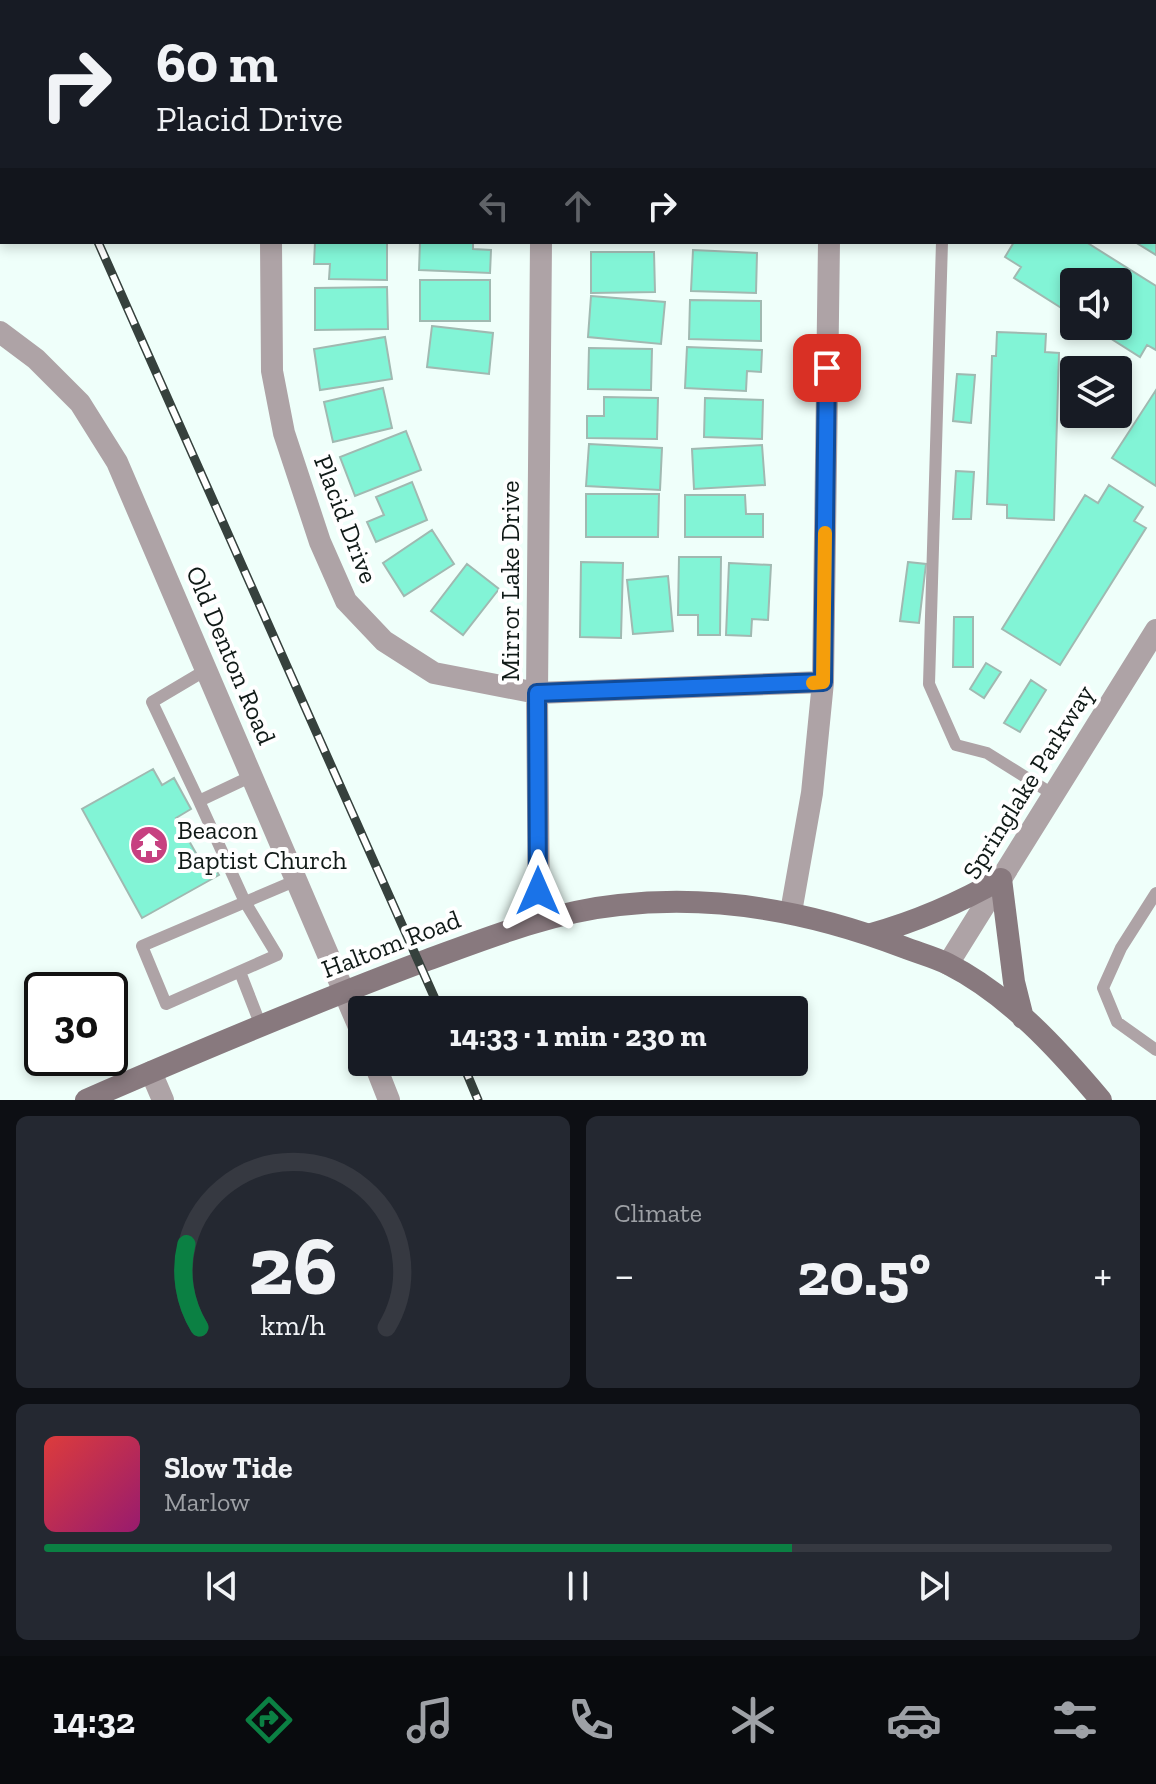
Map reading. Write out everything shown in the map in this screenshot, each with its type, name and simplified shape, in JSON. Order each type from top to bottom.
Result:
[{"type":"main road","points":[[871,934],[931,915],[1001,879],[1014,982],[1023,1018]]},
{"type":"main road","name":"Haltom Road","points":[[86,1100],[344,991],[539,920],[617,905],[676,901],[791,912],[871,934],[948,964],[982,985],[1023,1018],[1101,1100]]},
{"type":"street","name":"Placid Drive","points":[[271,244],[272,371],[284,433],[320,542],[346,601],[384,641],[434,673],[537,693],[823,682]]},
{"type":"street","name":"Mirror Lake Drive","points":[[539,920],[537,693],[541,244]]},
{"type":"street","points":[[791,912],[812,793],[823,682],[829,244]]},
{"type":"street","name":"Old Denton Road","points":[[0,332],[36,359],[80,403],[117,462],[348,1001]]},
{"type":"street","name":"Springlake Parkway","points":[[948,964],[1156,630]]},
{"type":"street","points":[[151,1072],[163,1100]]},
{"type":"street","points":[[380,1076],[389,1100]]},
{"type":"lane","points":[[942,244],[929,684],[956,745],[987,753],[1054,795]]},
{"type":"lane","points":[[206,670],[152,702],[245,902],[277,955],[166,1004],[142,946],[245,902],[297,880]]},
{"type":"lane","points":[[199,801],[252,776]]},
{"type":"lane","points":[[1156,893],[1121,948],[1103,988],[1117,1022],[1156,1050]]},
{"type":"lane","points":[[240,972],[261,1026]]},
{"type":"building","points":[[315,244],[387,244],[387,280],[329,279],[330,264],[314,264]]},
{"type":"building","points":[[420,244],[473,244],[473,249],[491,250],[490,273],[419,270]]},
{"type":"building","points":[[1013,244],[1089,244],[1127,268],[1060,268],[1060,307],[1014,278],[1021,267],[1005,257]]},
{"type":"building","points":[[1138,244],[1156,244],[1156,255]]},
{"type":"building","points":[[693,250],[757,253],[756,293],[691,291]]},
{"type":"building","points":[[591,252],[654,252],[655,292],[591,293]]},
{"type":"building","points":[[1132,271],[1156,286],[1156,350],[1147,345],[1140,357],[1113,340],[1132,340]]},
{"type":"building","points":[[420,280],[490,280],[490,321],[420,321]]},
{"type":"building","points":[[387,287],[388,329],[315,330],[315,288]]},
{"type":"building","points":[[591,296],[665,302],[661,344],[588,337]]},
{"type":"building","points":[[690,300],[761,301],[761,341],[689,339]]},
{"type":"building","points":[[432,326],[493,333],[489,374],[427,367]]},
{"type":"building","points":[[997,332],[1046,334],[1045,352],[1059,353],[1054,520],[1007,518],[1007,505],[987,504],[992,356],[996,356]]},
{"type":"building","points":[[385,337],[392,379],[320,390],[314,349]]},
{"type":"building","points":[[687,347],[762,350],[761,372],[747,371],[746,391],[685,388]]},
{"type":"building","points":[[589,348],[652,349],[651,390],[588,389]]},
{"type":"building","points":[[957,374],[975,375],[971,423],[953,421]]},
{"type":"building","points":[[383,388],[392,428],[333,442],[324,402]]},
{"type":"building","points":[[1156,390],[1156,486],[1112,458]]},
{"type":"building","points":[[604,397],[658,398],[657,439],[587,438],[587,416],[604,416]]},
{"type":"building","points":[[705,398],[763,400],[762,439],[704,437]]},
{"type":"building","points":[[406,431],[421,470],[355,496],[340,457]]},
{"type":"building","points":[[589,444],[662,448],[660,490],[586,486]]},
{"type":"building","points":[[762,445],[765,485],[694,489],[692,449]]},
{"type":"building","points":[[956,471],[974,472],[971,519],[953,519]]},
{"type":"building","points":[[412,482],[427,520],[376,542],[367,522],[384,515],[376,497]]},
{"type":"building","points":[[1109,485],[1143,507],[1134,521],[1146,528],[1060,665],[1002,629],[1085,495],[1098,503]]},
{"type":"building","points":[[586,494],[659,494],[658,537],[586,537]]},
{"type":"building","points":[[685,495],[745,495],[746,514],[763,514],[763,537],[685,537]]},
{"type":"building","points":[[432,530],[454,564],[404,596],[383,563]]},
{"type":"building","points":[[679,557],[721,557],[720,635],[698,635],[698,615],[678,615]]},
{"type":"building","points":[[581,562],[623,563],[621,638],[580,637]]},
{"type":"building","points":[[908,562],[926,564],[919,623],[900,621]]},
{"type":"building","points":[[729,563],[771,565],[768,620],[752,619],[751,636],[726,635]]},
{"type":"building","points":[[467,564],[499,589],[463,635],[431,611]]},
{"type":"building","points":[[668,576],[673,631],[633,634],[627,580]]},
{"type":"building","points":[[954,617],[973,617],[973,667],[953,667]]},
{"type":"building","points":[[986,663],[1001,672],[984,698],[970,689]]},
{"type":"building","points":[[1031,680],[1046,690],[1020,732],[1004,723]]},
{"type":"building","points":[[153,769],[162,785],[174,778],[191,809],[176,818],[205,869],[212,864],[219,875],[142,918],[82,809]]},
{"type":"railway","points":[[99,244],[434,996]]},
{"type":"railway","points":[[468,1076],[478,1100]]},
{"type":"slow traffic","points":[[813,683],[823,682],[825,533]]},
{"type":"place","name":"Beacon Baptist Church","points":[[149,845]]},
{"type":"route","points":[[538,891],[537,693],[823,682],[827,368]]}]
